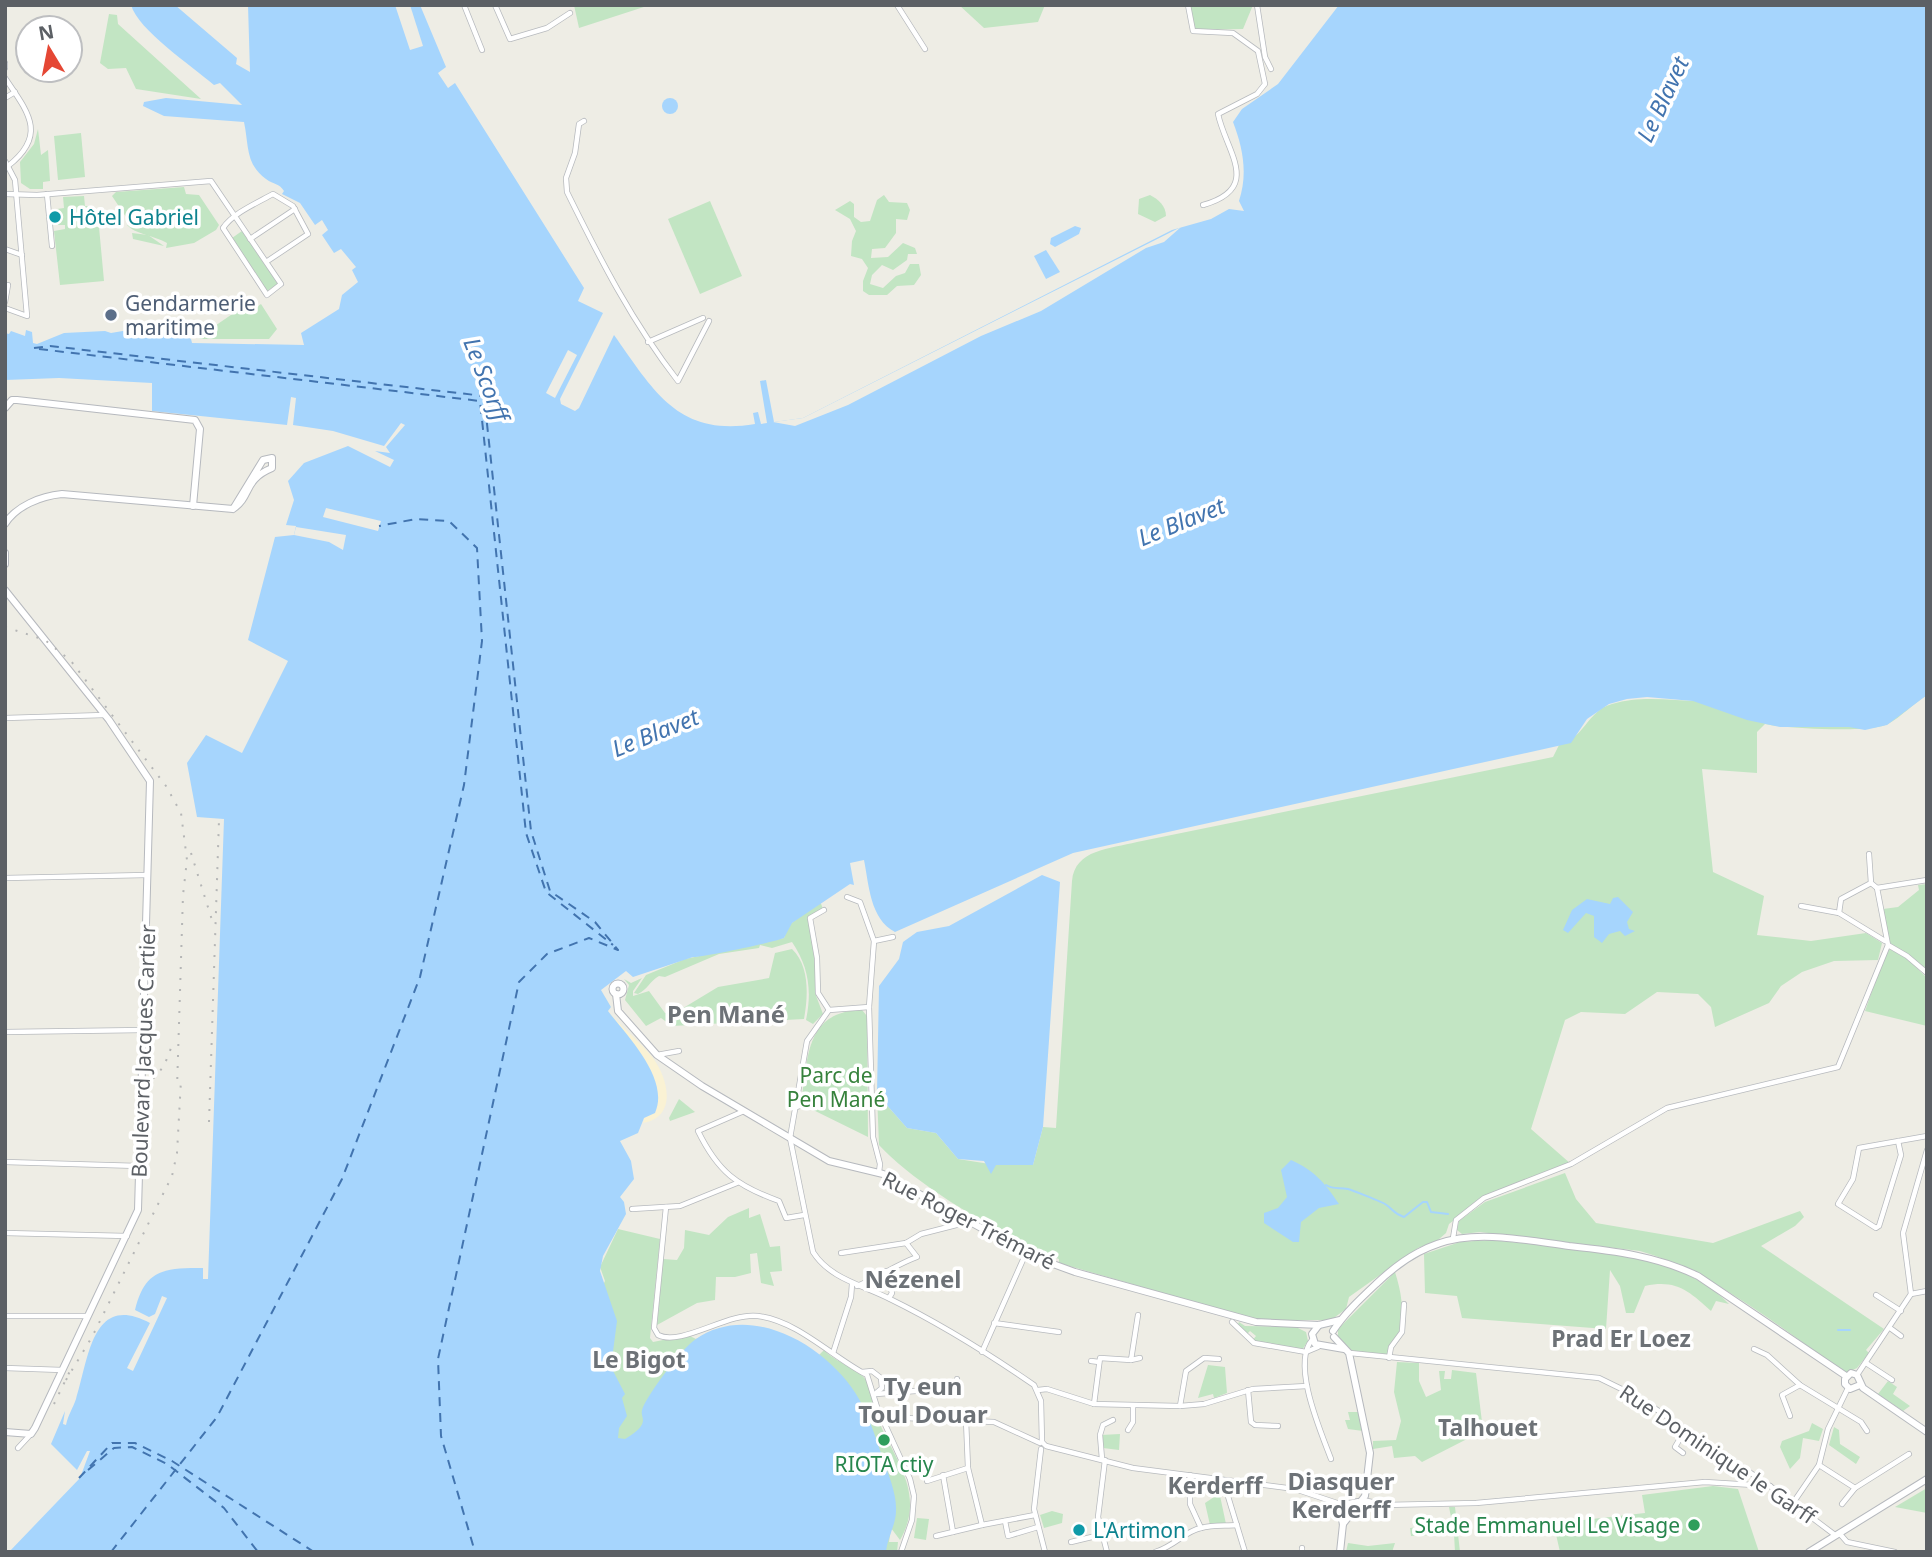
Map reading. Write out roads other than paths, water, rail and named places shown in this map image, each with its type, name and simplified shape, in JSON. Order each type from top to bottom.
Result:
[{"type":"street","points":[[464,5],[482,50]]},
{"type":"street","points":[[495,5],[510,39],[547,28],[570,13]]},
{"type":"street","points":[[897,5],[925,49]]},
{"type":"street","points":[[1188,5],[1193,31],[1233,33],[1258,51],[1265,83],[1257,94],[1219,114],[1234,150],[1236,176],[1233,190],[1224,199],[1203,205]]},
{"type":"street","points":[[1257,5],[1265,57],[1270,69]]},
{"type":"street","points":[[5,63],[5,68]]},
{"type":"street","points":[[5,78],[28,112],[31,139],[7,164],[15,180],[27,316],[5,308]]},
{"type":"street","points":[[5,99],[15,92]]},
{"type":"street","points":[[584,121],[579,124],[575,153],[566,178],[567,192],[612,284],[648,342],[678,381],[709,321]]},
{"type":"street","points":[[5,194],[47,194],[211,181],[235,217],[281,284],[267,295],[223,228],[235,217],[272,194],[295,209],[308,234],[266,262]]},
{"type":"street","points":[[47,194],[51,246]]},
{"type":"street","points":[[250,239],[295,209]]},
{"type":"street","points":[[5,249],[22,255]]},
{"type":"street","points":[[5,302],[8,285]]},
{"type":"street","points":[[648,342],[703,318]]},
{"type":"street","points":[[6,406],[17,400],[195,420],[200,429],[193,506]]},
{"type":"street","points":[[5,524],[19,509],[62,494],[233,509],[239,506],[256,475],[272,468],[272,458],[262,460],[233,509]]},
{"type":"street","points":[[5,553],[5,564]]},
{"type":"street","points":[[5,590],[105,715]]},
{"type":"street","points":[[5,718],[105,715]]},
{"type":"street","name":"Boulevard Jacques Cartier","points":[[31,1434],[128,1237],[138,1210],[150,781],[105,715]]},
{"type":"street","points":[[1453,1238],[1456,1220],[1483,1198],[1571,1164],[1667,1108],[1838,1067],[1887,943],[1877,888],[1871,883],[1869,853]]},
{"type":"street","points":[[5,878],[147,875]]},
{"type":"street","points":[[1877,888],[1927,880]]},
{"type":"street","points":[[1839,913],[1841,899],[1871,883]]},
{"type":"street","points":[[847,897],[860,902],[874,941],[869,1007],[873,1137],[880,1164],[879,1172]]},
{"type":"street","points":[[1801,906],[1839,913],[1907,956],[1927,973]]},
{"type":"street","points":[[824,910],[810,918],[817,958],[818,993],[829,1010]]},
{"type":"street","points":[[874,941],[893,937]]},
{"type":"street","name":"Rue Roger Trémaré","points":[[616,994],[618,1011],[657,1055],[744,1111],[835,1164],[879,1172],[1026,1253],[1075,1272],[1245,1320],[1318,1325]]},
{"type":"street","points":[[829,1010],[869,1007]]},
{"type":"street","points":[[829,1010],[807,1041],[790,1138],[804,1215],[813,1252],[818,1260],[854,1285],[889,1298],[982,1352],[1038,1390],[1047,1389],[1094,1404],[1180,1406],[1208,1403],[1248,1390],[1307,1386]]},
{"type":"street","points":[[5,1032],[144,1030]]},
{"type":"street","points":[[657,1055],[679,1051]]},
{"type":"street","points":[[797,1107],[811,1102]]},
{"type":"street","points":[[744,1111],[698,1130],[714,1159],[737,1183],[779,1201],[786,1218],[804,1215]]},
{"type":"street","points":[[1898,1141],[1901,1155],[1879,1226],[1876,1228],[1838,1204],[1853,1179],[1858,1148],[1898,1141],[1927,1136]]},
{"type":"street","points":[[1329,1346],[1340,1320],[1401,1263],[1435,1244],[1453,1238],[1493,1236],[1639,1254],[1662,1261],[1698,1276],[1846,1376],[1857,1375],[1911,1294],[1903,1233],[1927,1150]]},
{"type":"street","points":[[5,1162],[139,1166]]},
{"type":"street","points":[[632,1209],[687,1204],[703,1194],[737,1183]]},
{"type":"street","points":[[666,1207],[654,1328],[658,1335],[673,1338],[734,1316],[757,1315],[779,1321],[861,1372],[872,1382],[882,1417],[910,1479],[914,1496],[912,1520],[901,1552]]},
{"type":"street","points":[[841,1253],[906,1243],[922,1234],[968,1222]]},
{"type":"street","points":[[5,1233],[128,1237]]},
{"type":"street","points":[[854,1285],[917,1257],[906,1243]]},
{"type":"street","points":[[982,1352],[1026,1253]]},
{"type":"street","points":[[886,1271],[892,1293],[889,1298]]},
{"type":"street","points":[[833,1353],[854,1285]]},
{"type":"street","points":[[1911,1294],[1927,1291]]},
{"type":"street","points":[[1876,1295],[1900,1311]]},
{"type":"street","points":[[1389,1358],[1391,1347],[1402,1332],[1404,1304]]},
{"type":"street","points":[[5,1315],[88,1315]]},
{"type":"street","points":[[1131,1360],[1138,1315]]},
{"type":"street","points":[[1331,1459],[1307,1386],[1306,1352],[1318,1325],[1340,1320]]},
{"type":"street","points":[[1232,1322],[1254,1343],[1306,1352],[1329,1346],[1346,1351]]},
{"type":"street","points":[[994,1323],[1059,1332]]},
{"type":"street","points":[[1298,1325],[1312,1337],[1318,1347]]},
{"type":"street","points":[[1327,1325],[1346,1351],[1369,1442],[1368,1482],[1362,1501]]},
{"type":"street","points":[[1889,1328],[1901,1336]]},
{"type":"street","points":[[1754,1349],[1767,1354],[1800,1385],[1861,1422],[1867,1431]]},
{"type":"street","name":"Rue Dominique le Garff","points":[[1346,1351],[1389,1358],[1599,1378],[1638,1397],[1770,1486],[1847,1542],[1895,1552]]},
{"type":"street","points":[[1094,1404],[1100,1358],[1140,1358]]},
{"type":"street","points":[[1180,1406],[1186,1371],[1204,1358],[1219,1359]]},
{"type":"street","points":[[1091,1361],[1099,1362]]},
{"type":"street","points":[[1866,1363],[1892,1380]]},
{"type":"street","points":[[5,1368],[62,1370]]},
{"type":"street","points":[[861,1372],[872,1371],[881,1378],[882,1388],[876,1394]]},
{"type":"street","points":[[1857,1375],[1860,1385],[1927,1432]]},
{"type":"street","points":[[1846,1376],[1845,1384],[1848,1388]]},
{"type":"street","points":[[876,1394],[955,1388],[957,1379]]},
{"type":"street","points":[[1790,1416],[1782,1395],[1800,1385]]},
{"type":"street","points":[[1848,1388],[1855,1389],[1860,1385]]},
{"type":"street","points":[[1793,1503],[1819,1465],[1828,1429],[1848,1388]]},
{"type":"street","points":[[1038,1390],[1043,1445],[1037,1467],[1035,1515],[1045,1552]]},
{"type":"street","points":[[1248,1390],[1251,1422],[1255,1425],[1278,1426]]},
{"type":"street","points":[[1128,1430],[1133,1422],[1133,1406]]},
{"type":"street","points":[[882,1417],[994,1422],[1043,1445],[1133,1468],[1296,1489],[1343,1509],[1362,1501],[1385,1504],[1476,1503],[1705,1482],[1770,1486]]},
{"type":"street","points":[[966,1420],[968,1468],[976,1511],[982,1525]]},
{"type":"street","points":[[1107,1552],[1100,1535],[1098,1517],[1103,1459],[1100,1435],[1103,1424],[1113,1420]]},
{"type":"street","points":[[1683,1453],[1675,1447],[1685,1430]]},
{"type":"street","points":[[5,1432],[31,1434]]},
{"type":"street","points":[[18,1448],[31,1434]]},
{"type":"street","points":[[1842,1504],[1855,1488],[1909,1454]]},
{"type":"street","points":[[1819,1465],[1855,1488]]},
{"type":"street","points":[[927,1481],[968,1468]]},
{"type":"street","points":[[943,1475],[953,1532]]},
{"type":"street","points":[[1190,1475],[1190,1504],[1201,1528]]},
{"type":"street","points":[[1223,1480],[1245,1552]]},
{"type":"street","points":[[1809,1552],[1927,1481]]},
{"type":"street","points":[[1340,1552],[1343,1509]]},
{"type":"street","points":[[936,1536],[1035,1515]]},
{"type":"street","points":[[1005,1521],[1008,1536],[1038,1527]]},
{"type":"street","points":[[1155,1552],[1172,1549],[1188,1533],[1201,1528],[1237,1525]]},
{"type":"street","points":[[1071,1542],[1100,1535]]},
{"type":"water","points":[[131,5],[175,5],[237,58],[236,64],[250,72],[248,5],[420,5],[446,67],[438,73],[448,88],[455,83],[584,288],[578,301],[603,313],[560,399],[561,404],[575,411],[579,408],[614,335],[642,374],[671,405],[687,416],[706,423],[728,426],[755,424],[753,413],[758,412],[761,424],[767,423],[760,381],[766,380],[774,422],[803,418],[1172,230],[1211,219],[1229,209],[1244,211],[1239,201],[1243,161],[1233,122],[1242,109],[1278,84],[1339,5],[1927,5],[1927,695],[1887,725],[1865,730],[1849,727],[1780,727],[1747,720],[1693,701],[1647,697],[1627,699],[1609,704],[1587,719],[1571,743],[1073,853],[895,932],[880,919],[876,910],[869,890],[864,860],[850,863],[854,885],[850,884],[792,923],[784,938],[693,957],[633,977],[626,971],[601,990],[611,1007],[608,1011],[645,1059],[657,1086],[658,1100],[655,1113],[644,1118],[638,1133],[620,1141],[631,1161],[634,1179],[620,1197],[624,1202],[626,1214],[603,1256],[600,1271],[617,1321],[611,1367],[625,1394],[622,1398],[627,1416],[619,1428],[618,1438],[625,1439],[641,1427],[642,1410],[650,1394],[674,1361],[696,1339],[718,1328],[741,1325],[765,1327],[788,1335],[809,1347],[846,1380],[866,1414],[890,1478],[896,1504],[896,1516],[886,1552],[9,1552],[80,1478],[90,1451],[87,1451],[77,1470],[51,1444],[65,1411],[63,1424],[66,1425],[96,1334],[105,1323],[116,1316],[131,1316],[150,1323],[127,1368],[133,1371],[167,1298],[162,1296],[155,1314],[149,1317],[135,1310],[144,1286],[167,1270],[203,1268],[203,1279],[208,1279],[224,819],[197,817],[187,763],[206,735],[242,753],[288,661],[248,640],[275,537],[294,535],[296,526],[286,525],[294,500],[288,481],[304,463],[348,446],[390,467],[394,460],[375,451],[390,453],[386,447],[405,425],[401,423],[384,446],[333,431],[293,425],[296,398],[291,397],[287,425],[152,411],[152,383],[59,378],[5,380],[5,333],[9,334],[11,331],[25,336],[26,330],[32,332],[33,343],[37,344],[64,333],[111,333],[158,325],[191,339],[192,343],[304,345],[301,333],[339,309],[342,295],[358,282],[352,270],[356,267],[341,249],[334,253],[322,235],[328,230],[322,220],[315,225],[300,203],[282,194],[282,188],[266,179],[254,167],[244,122],[164,116],[143,106],[144,102],[166,98],[242,105],[220,83],[214,85],[167,47],[144,25]]},
{"type":"water","points":[[670,98],[678,106],[670,114],[662,106]]},
{"type":"water","points":[[1075,226],[1081,228],[1079,234],[1055,247],[1050,244],[1051,238]]},
{"type":"water","points":[[1046,250],[1060,272],[1046,279],[1034,256]]},
{"type":"water","points":[[1042,875],[1060,882],[1043,1127],[1033,1165],[996,1165],[991,1174],[984,1161],[958,1159],[936,1133],[907,1128],[877,1094],[879,986],[899,959],[903,942],[917,932],[949,926]]},
{"type":"water","points":[[1618,897],[1633,912],[1627,922],[1629,929],[1635,931],[1625,936],[1620,931],[1609,934],[1602,943],[1594,937],[1594,916],[1586,913],[1568,933],[1563,930],[1572,910],[1587,899],[1610,904],[1613,898]]},
{"type":"water","points":[[1291,1160],[1318,1178],[1339,1204],[1319,1208],[1301,1222],[1299,1242],[1293,1242],[1264,1223],[1264,1213],[1278,1208],[1287,1197],[1281,1170]]},
{"type":"waterway","points":[[1326,1185],[1348,1189],[1373,1199],[1404,1217],[1423,1202],[1427,1202],[1431,1212],[1448,1214]]},
{"type":"waterway","points":[[1838,1330],[1850,1330]]},
{"type":"railway","points":[[5,627],[45,640],[71,661],[166,786],[181,813],[187,860],[183,895],[177,1088]]},
{"type":"railway","points":[[209,1122],[219,820]]},
{"type":"railway","points":[[191,853],[212,920]]},
{"type":"railway","points":[[146,1087],[164,1066],[173,1043]]},
{"type":"railway","points":[[66,1380],[92,1337],[172,1176],[177,1153],[181,1080]]},
{"type":"railway","points":[[54,1404],[70,1371]]},
{"type":"place","name":"Hôtel Gabriel","points":[[55,217]]},
{"type":"place","name":"Gendarmerie maritime","points":[[111,315]]},
{"type":"place","name":"RIOTA ctiy","points":[[884,1440]]},
{"type":"place","name":"Stade Emmanuel Le Visage","points":[[1694,1525]]},
{"type":"place","name":"L'Artimon","points":[[1079,1530]]},
{"type":"district","name":"Pen Mané","points":[[726,1013]]},
{"type":"district","name":"Nézenel","points":[[913,1278]]},
{"type":"district","name":"Prad Er Loez","points":[[1621,1338]]},
{"type":"district","name":"Le Bigot","points":[[639,1359]]},
{"type":"district","name":"Ty eun Toul Douar","points":[[923,1399]]},
{"type":"district","name":"Talhouet","points":[[1488,1427]]},
{"type":"district","name":"Kerderff","points":[[1215,1485]]},
{"type":"district","name":"Diasquer Kerderff","points":[[1341,1494]]},
{"type":"water label","name":"Le Blavet","points":[[1662,99]]},
{"type":"water label","name":"Le Scorff","points":[[487,379]]},
{"type":"water label","name":"Le Blavet","points":[[1181,521]]},
{"type":"water label","name":"Le Blavet","points":[[655,732]]},
{"type":"park label","name":"Parc de Pen Mané","points":[[836,1087]]}]
